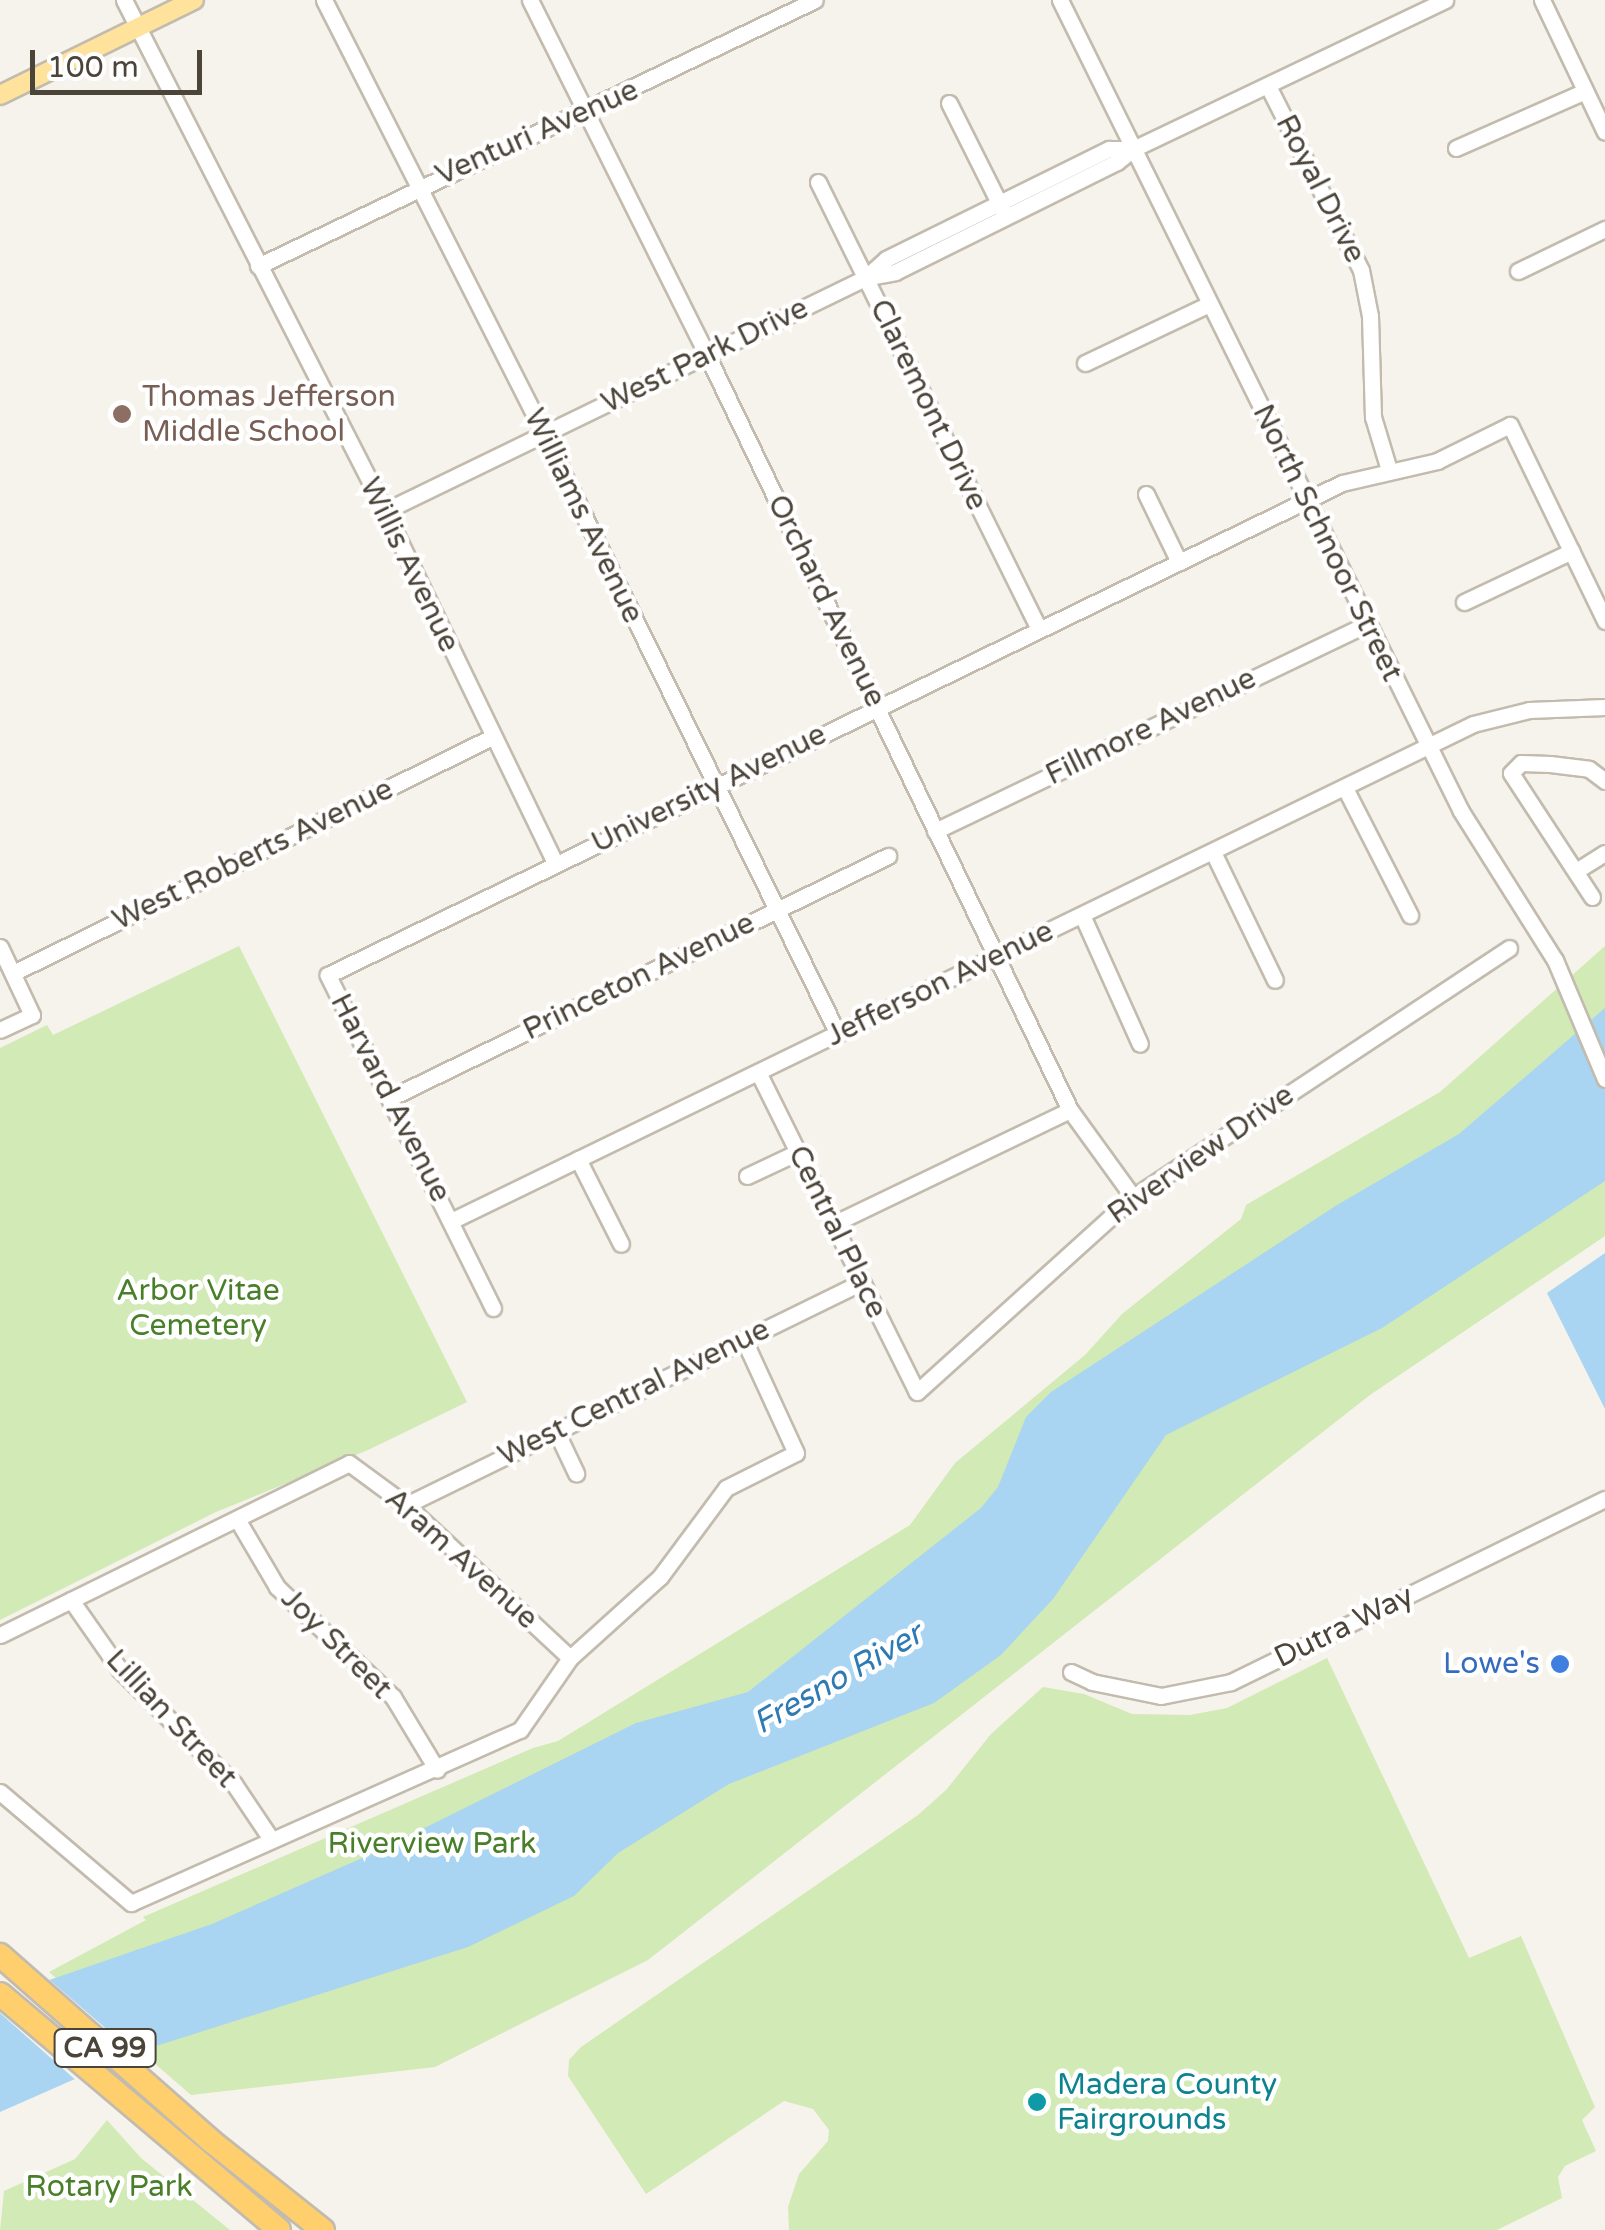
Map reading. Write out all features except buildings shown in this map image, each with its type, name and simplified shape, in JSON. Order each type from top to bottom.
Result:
[{"type":"highway","name":"CA 99","points":[[0,1955],[210,2141],[323,2230]]},
{"type":"highway","name":"CA 99","points":[[0,1994],[278,2230]]},
{"type":"main road","points":[[0,95],[194,0]]},
{"type":"street","name":"Willis Avenue","points":[[124,0],[384,511],[556,864]]},
{"type":"street","name":"Williams Avenue","points":[[324,0],[544,434],[838,1034]]},
{"type":"street","name":"Orchard Avenue","points":[[530,0],[582,113],[707,355],[1070,1110],[1132,1196]]},
{"type":"street","name":"North Schnoor Street","points":[[1060,0],[1461,811],[1536,924],[1605,1079]]},
{"type":"street","name":"West Park Drive","points":[[384,511],[865,278],[894,272],[1003,210],[1117,162],[1133,148],[1445,0]]},
{"type":"street","points":[[1542,0],[1605,132]]},
{"type":"street","name":"Venturi Avenue","points":[[258,266],[417,187],[582,113],[805,2]]},
{"type":"street","name":"Royal Drive","points":[[1268,86],[1361,270],[1370,316],[1372,417],[1390,470]]},
{"type":"street","points":[[1456,148],[1586,91]]},
{"type":"street","points":[[949,103],[1003,210]]},
{"type":"street","name":"Claremont Drive","points":[[818,182],[1038,627]]},
{"type":"street","points":[[1518,271],[1605,229]]},
{"type":"street","points":[[1085,363],[1209,304]]},
{"type":"street","name":"University Avenue","points":[[328,975],[1038,627],[1342,483],[1437,461],[1510,425],[1572,551]]},
{"type":"street","points":[[1146,494],[1179,562]]},
{"type":"street","points":[[1464,602],[1572,551],[1605,621]]},
{"type":"street","name":"Fillmore Avenue","points":[[936,831],[1368,624]]},
{"type":"street","points":[[1428,746],[1502,714],[1605,706]]},
{"type":"street","name":"West Roberts Avenue","points":[[13,973],[492,737]]},
{"type":"street","name":"Jefferson Avenue","points":[[451,1221],[1428,746]]},
{"type":"street","points":[[1592,897],[1512,773],[1521,764],[1550,764],[1589,769],[1605,781]]},
{"type":"street","points":[[1345,788],[1410,914]]},
{"type":"street","points":[[1214,852],[1275,980]]},
{"type":"street","points":[[1576,871],[1605,853]]},
{"type":"street","name":"Princeton Avenue","points":[[390,1098],[888,856]]},
{"type":"street","points":[[1082,916],[1140,1044]]},
{"type":"street","points":[[0,948],[32,1015],[0,1030]]},
{"type":"street","name":"Riverview Drive","points":[[917,1392],[1132,1196],[1509,948]]},
{"type":"street","name":"Harvard Avenue","points":[[328,975],[493,1308]]},
{"type":"street","name":"Central Place","points":[[758,1072],[917,1392]]},
{"type":"street","points":[[834,1224],[1070,1110]]},
{"type":"street","points":[[747,1176],[798,1152]]},
{"type":"street","points":[[578,1159],[620,1244]]},
{"type":"street","name":"West Central Avenue","points":[[406,1505],[862,1282]]},
{"type":"street","points":[[0,1792],[131,1903],[520,1730],[570,1658],[660,1578],[726,1488],[796,1453],[744,1340]]},
{"type":"street","points":[[556,1432],[576,1474]]},
{"type":"street","name":"Aram Avenue","points":[[237,1518],[349,1463],[406,1505],[570,1658]]},
{"type":"street","name":"Dutra Way","points":[[1071,1672],[1092,1682],[1161,1696],[1231,1682],[1605,1499]]},
{"type":"street","points":[[0,1635],[237,1518]]},
{"type":"street","name":"Joy Street","points":[[237,1518],[278,1588],[393,1698],[437,1770]]},
{"type":"street","name":"Lillian Street","points":[[71,1600],[120,1670],[234,1784],[271,1839]]},
{"type":"green space","name":"Arbor Vitae Cemetery","points":[[239,946],[467,1402],[368,1450],[216,1512],[0,1620],[0,1048],[47,1025],[53,1035]]},
{"type":"green space","name":"Riverview Park","points":[[1605,946],[1605,1236],[1370,1395],[648,1960],[435,2067],[191,2095],[49,1972],[146,1920],[143,1917],[533,1748],[558,1741],[910,1525],[955,1463],[1085,1355],[1122,1314],[1241,1219],[1246,1205],[1440,1092]]},
{"type":"green space","points":[[1327,1658],[1469,1958],[1521,1936],[1595,2107],[1582,2120],[1596,2151],[1565,2166],[1558,2177],[1562,2198],[1497,2230],[789,2230],[788,2207],[799,2174],[828,2141],[829,2130],[813,2109],[784,2101],[646,2194],[568,2076],[569,2060],[581,2047],[918,1815],[946,1790],[991,1734],[1043,1687],[1084,1694],[1132,1714],[1190,1715],[1227,1708]]},
{"type":"green space","name":"Rotary Park","points":[[107,2120],[141,2158],[230,2230],[0,2230],[4,2191],[75,2159]]},
{"type":"water","name":"Fresno River","points":[[1605,1008],[1605,1181],[1382,1328],[1166,1435],[1053,1599],[1001,1655],[934,1703],[729,1784],[618,1853],[574,1896],[468,1947],[134,2053],[0,2112],[0,1997],[212,1924],[376,1852],[636,1723],[748,1692],[981,1508],[998,1487],[1026,1417],[1051,1392],[1337,1205],[1459,1134]]},
{"type":"water","points":[[1605,1253],[1605,1409],[1547,1293]]},
{"type":"pier","points":[[45,1976],[139,2057],[79,2083],[0,2013],[0,1991]]},
{"type":"place","name":"Thomas Jefferson Middle School","points":[[122,414]]},
{"type":"place","name":"Lowe's","points":[[1560,1664]]},
{"type":"place","name":"Madera County Fairgrounds","points":[[1037,2102]]}]
